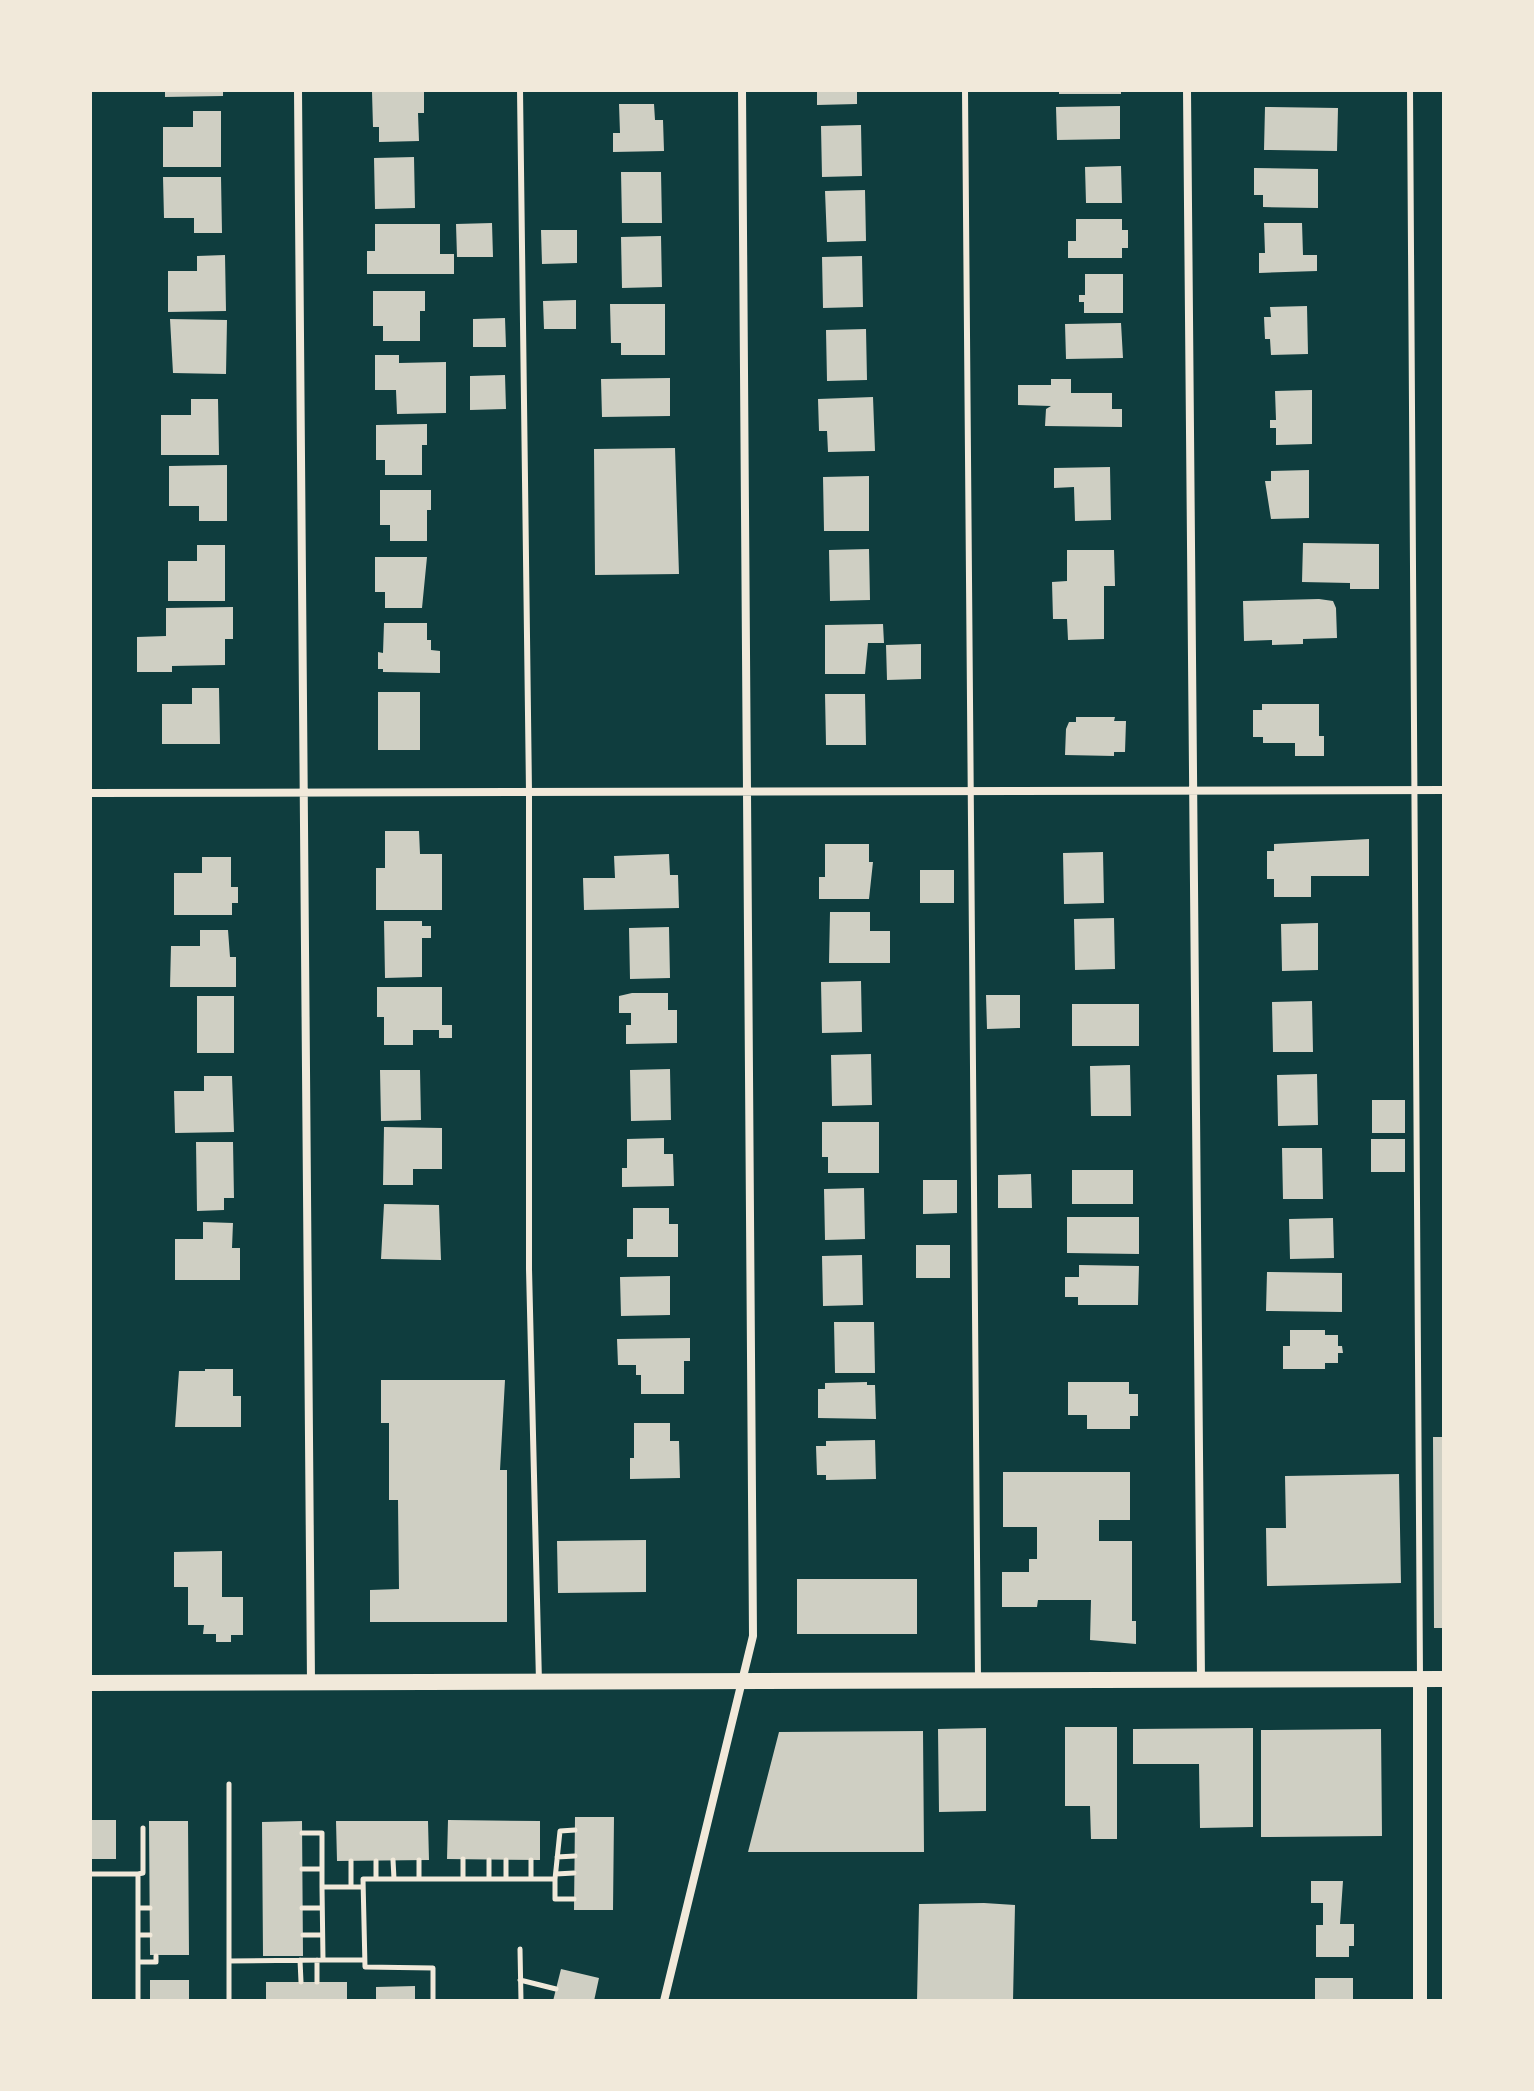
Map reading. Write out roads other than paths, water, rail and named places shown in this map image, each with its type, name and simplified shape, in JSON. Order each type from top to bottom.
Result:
[{"type":"main road","points":[[90,1683],[1444,1679]]},
{"type":"street","points":[[298,90],[311,1682]]},
{"type":"street","points":[[664,2001],[752,1645],[754,1617],[742,90]]},
{"type":"street","points":[[1187,90],[1201,1680]]},
{"type":"street","points":[[90,793],[1444,790]]},
{"type":"street","points":[[1420,1679],[1420,2001]]},
{"type":"lane","points":[[520,90],[529,792],[529,1269],[539,1682]]},
{"type":"lane","points":[[965,90],[969,791],[980,1547],[978,1680]]},
{"type":"lane","points":[[1410,90],[1420,1679]]}]
